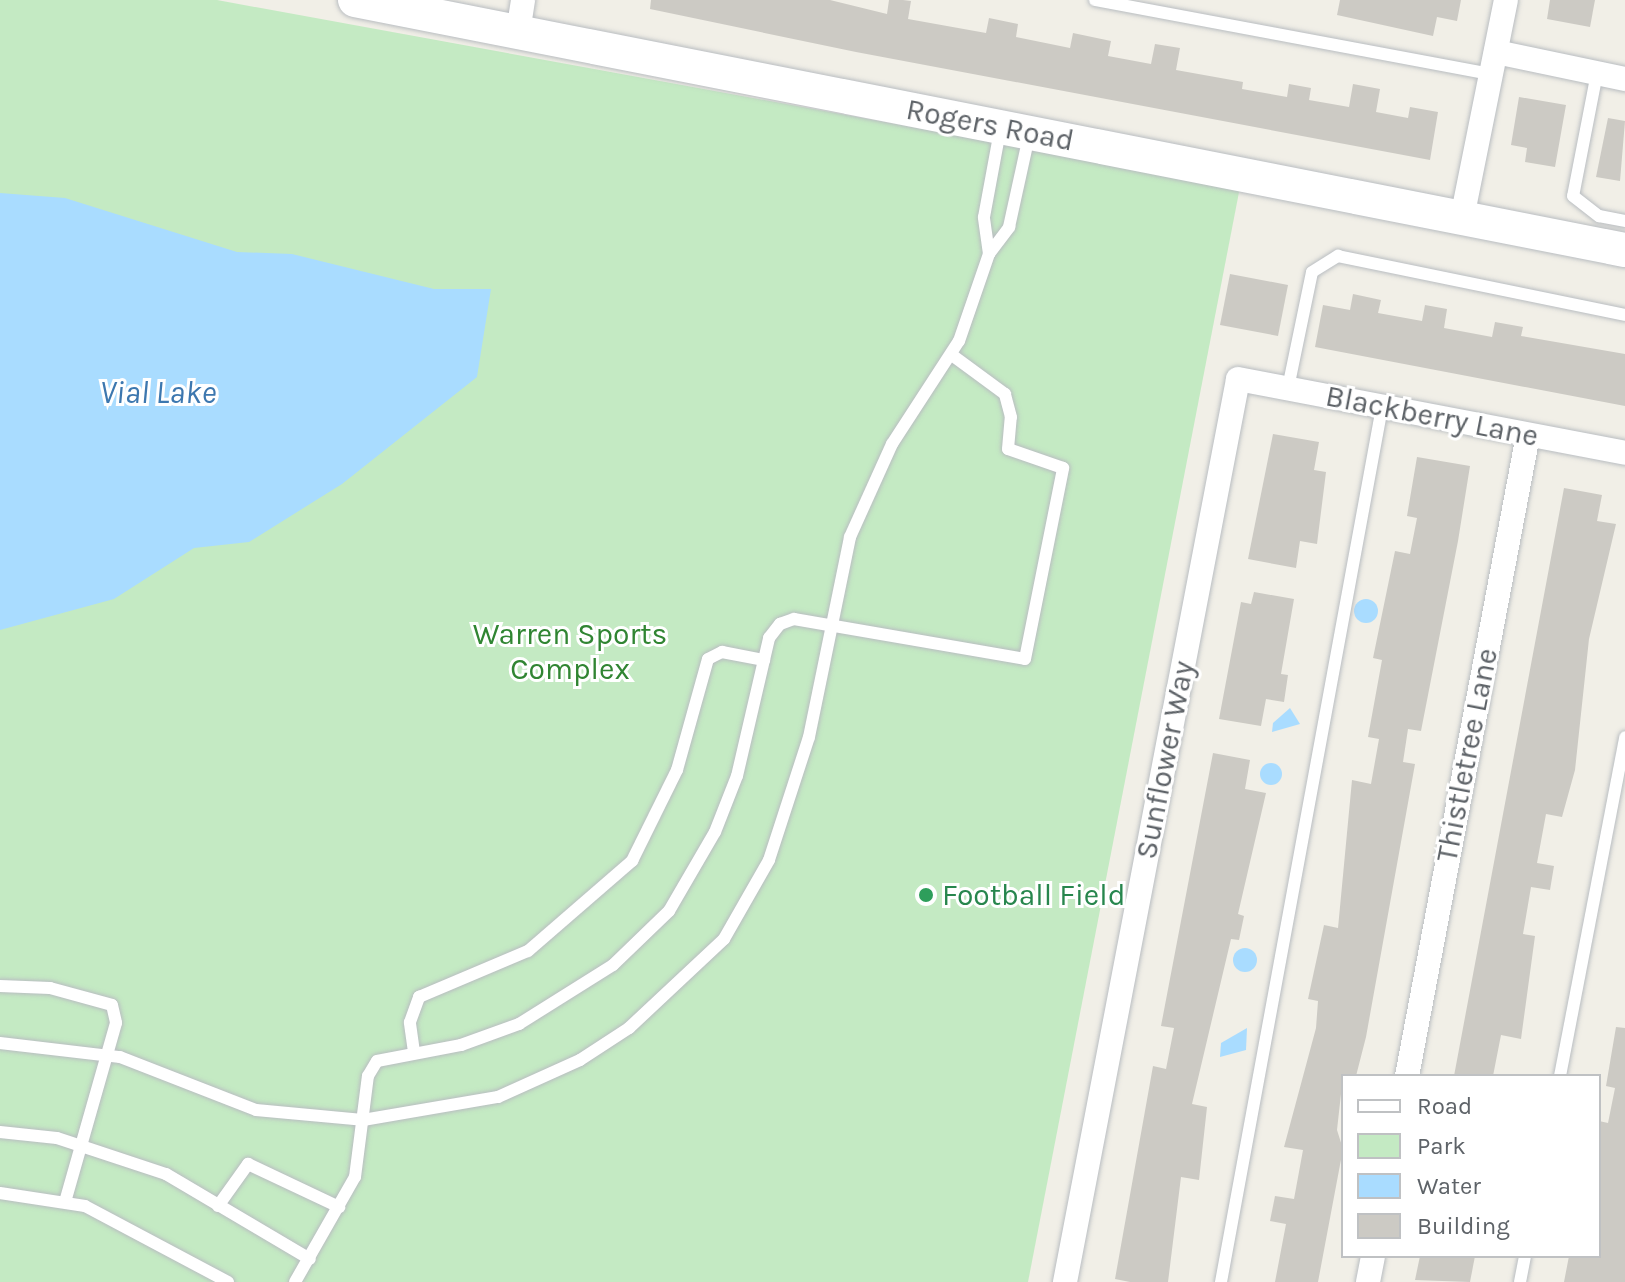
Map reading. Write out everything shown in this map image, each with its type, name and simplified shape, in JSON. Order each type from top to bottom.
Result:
[{"type":"street","name":"Rogers Road","points":[[355,0],[521,16],[1016,130],[1625,250]]},
{"type":"street","points":[[1462,218],[1506,0]]},
{"type":"street","points":[[1494,63],[1597,73],[1625,79]]},
{"type":"street","name":"Blackberry Lane","points":[[1238,379],[1625,453]]},
{"type":"street","name":"Sunflower Way","points":[[1065,1282],[1238,379]]},
{"type":"street","name":"Thistletree Lane","points":[[1407,1074],[1528,435]]},
{"type":"street","points":[[1368,1282],[1373,1258]]},
{"type":"lane","points":[[1095,0],[1494,63]]},
{"type":"lane","points":[[1597,73],[1573,196],[1599,216],[1625,221]]},
{"type":"lane","points":[[989,254],[984,217],[1016,130]]},
{"type":"lane","points":[[0,1043],[107,1054],[256,1110],[363,1120],[439,1112],[538,1081],[629,1028],[724,939],[790,808],[831,625],[869,487],[952,355],[989,254],[1009,227],[1016,130]]},
{"type":"lane","points":[[1288,388],[1312,272],[1338,256],[1625,315]]},
{"type":"lane","points":[[295,1282],[355,1177],[368,1076],[377,1061],[519,1024],[613,965],[669,911],[696,870],[737,776],[764,660],[780,624],[831,625],[1025,659],[1063,468],[1008,449],[1005,394],[952,355]]},
{"type":"lane","points":[[1221,1282],[1382,407]]},
{"type":"lane","points":[[414,1052],[410,1022],[419,997],[528,951],[632,861],[677,770],[708,659],[722,652],[764,660]]},
{"type":"lane","points":[[1560,1074],[1625,737]]},
{"type":"lane","points":[[0,986],[105,998],[116,1023],[66,1199]]},
{"type":"lane","points":[[0,1132],[81,1144],[166,1174],[310,1259]]},
{"type":"lane","points":[[218,1206],[248,1164],[339,1207]]},
{"type":"lane","points":[[0,1193],[66,1199],[228,1282]]},
{"type":"lane","points":[[1520,1282],[1525,1258]]},
{"type":"green space","name":"Warren Sports Complex","points":[[0,0],[217,0],[1240,187],[1028,1282],[0,1282]]},
{"type":"water","name":"Vial Lake","points":[[0,193],[65,198],[237,252],[292,254],[434,289],[491,289],[477,377],[342,484],[249,542],[194,548],[114,599],[0,630]]},
{"type":"water","points":[[1366,599],[1374,603],[1378,611],[1374,619],[1366,623],[1358,619],[1354,611],[1358,603]]},
{"type":"water","points":[[1290,708],[1300,724],[1272,732],[1273,723]]},
{"type":"water","points":[[1271,763],[1279,766],[1282,774],[1279,782],[1271,785],[1263,782],[1260,774],[1263,766]]},
{"type":"water","points":[[1245,948],[1256,955],[1257,960],[1250,971],[1245,972],[1234,965],[1233,960],[1240,949]]},
{"type":"water","points":[[1247,1028],[1246,1050],[1220,1057],[1221,1043]]},
{"type":"building","points":[[651,0],[830,0],[887,14],[889,0],[903,0],[911,1],[908,19],[986,33],[989,18],[1018,24],[1016,37],[1070,48],[1073,33],[1111,41],[1108,56],[1151,64],[1155,44],[1180,48],[1176,70],[1243,82],[1242,89],[1287,97],[1289,84],[1311,88],[1309,100],[1349,107],[1353,84],[1380,89],[1376,112],[1408,118],[1410,107],[1438,112],[1430,160],[856,52],[650,9]]},
{"type":"building","points":[[1340,0],[1461,0],[1457,21],[1437,17],[1433,36],[1337,15]]},
{"type":"building","points":[[1550,0],[1595,0],[1590,27],[1547,19]]},
{"type":"building","points":[[1519,97],[1566,105],[1555,167],[1525,162],[1527,148],[1511,145]]},
{"type":"building","points":[[1608,118],[1625,121],[1620,181],[1596,177]]},
{"type":"building","points":[[1230,274],[1288,285],[1278,336],[1220,325]]},
{"type":"building","points":[[1353,294],[1381,300],[1378,313],[1422,321],[1425,305],[1447,309],[1444,328],[1492,337],[1495,322],[1523,327],[1521,336],[1625,354],[1625,406],[1315,347],[1323,305],[1350,310]]},
{"type":"building","points":[[1273,434],[1319,442],[1314,470],[1326,472],[1317,544],[1300,541],[1296,568],[1248,559]]},
{"type":"building","points":[[1417,457],[1470,466],[1421,731],[1408,729],[1403,762],[1415,764],[1366,1037],[1357,1074],[1341,1074],[1337,1130],[1341,1160],[1318,1282],[1275,1282],[1286,1224],[1270,1221],[1275,1196],[1294,1199],[1303,1150],[1284,1147],[1316,1028],[1318,1001],[1308,999],[1324,925],[1338,928],[1352,780],[1371,784],[1379,739],[1368,737],[1382,660],[1373,658],[1395,551],[1410,554],[1417,518],[1407,516]]},
{"type":"building","points":[[1564,488],[1602,495],[1597,521],[1616,524],[1589,639],[1575,770],[1562,817],[1546,814],[1537,863],[1554,866],[1550,890],[1531,887],[1523,934],[1535,936],[1521,1039],[1501,1035],[1493,1074],[1454,1074]]},
{"type":"building","points":[[1254,592],[1294,599],[1281,674],[1288,675],[1284,702],[1266,699],[1261,726],[1219,719],[1241,602],[1251,604]]},
{"type":"building","points":[[1213,753],[1250,760],[1245,789],[1266,793],[1238,914],[1244,916],[1239,940],[1231,939],[1192,1104],[1207,1107],[1199,1180],[1181,1177],[1168,1282],[1130,1282],[1115,1279],[1153,1066],[1166,1069],[1174,1028],[1161,1026]]},
{"type":"building","points":[[1616,1027],[1625,1028],[1625,1282],[1564,1282],[1569,1258],[1601,1258],[1601,1121],[1608,1123],[1615,1088],[1606,1086]]},
{"type":"building","points":[[1420,1258],[1475,1258],[1470,1282],[1415,1280]]},
{"type":"place","name":"Football Field","points":[[926,895]]}]
